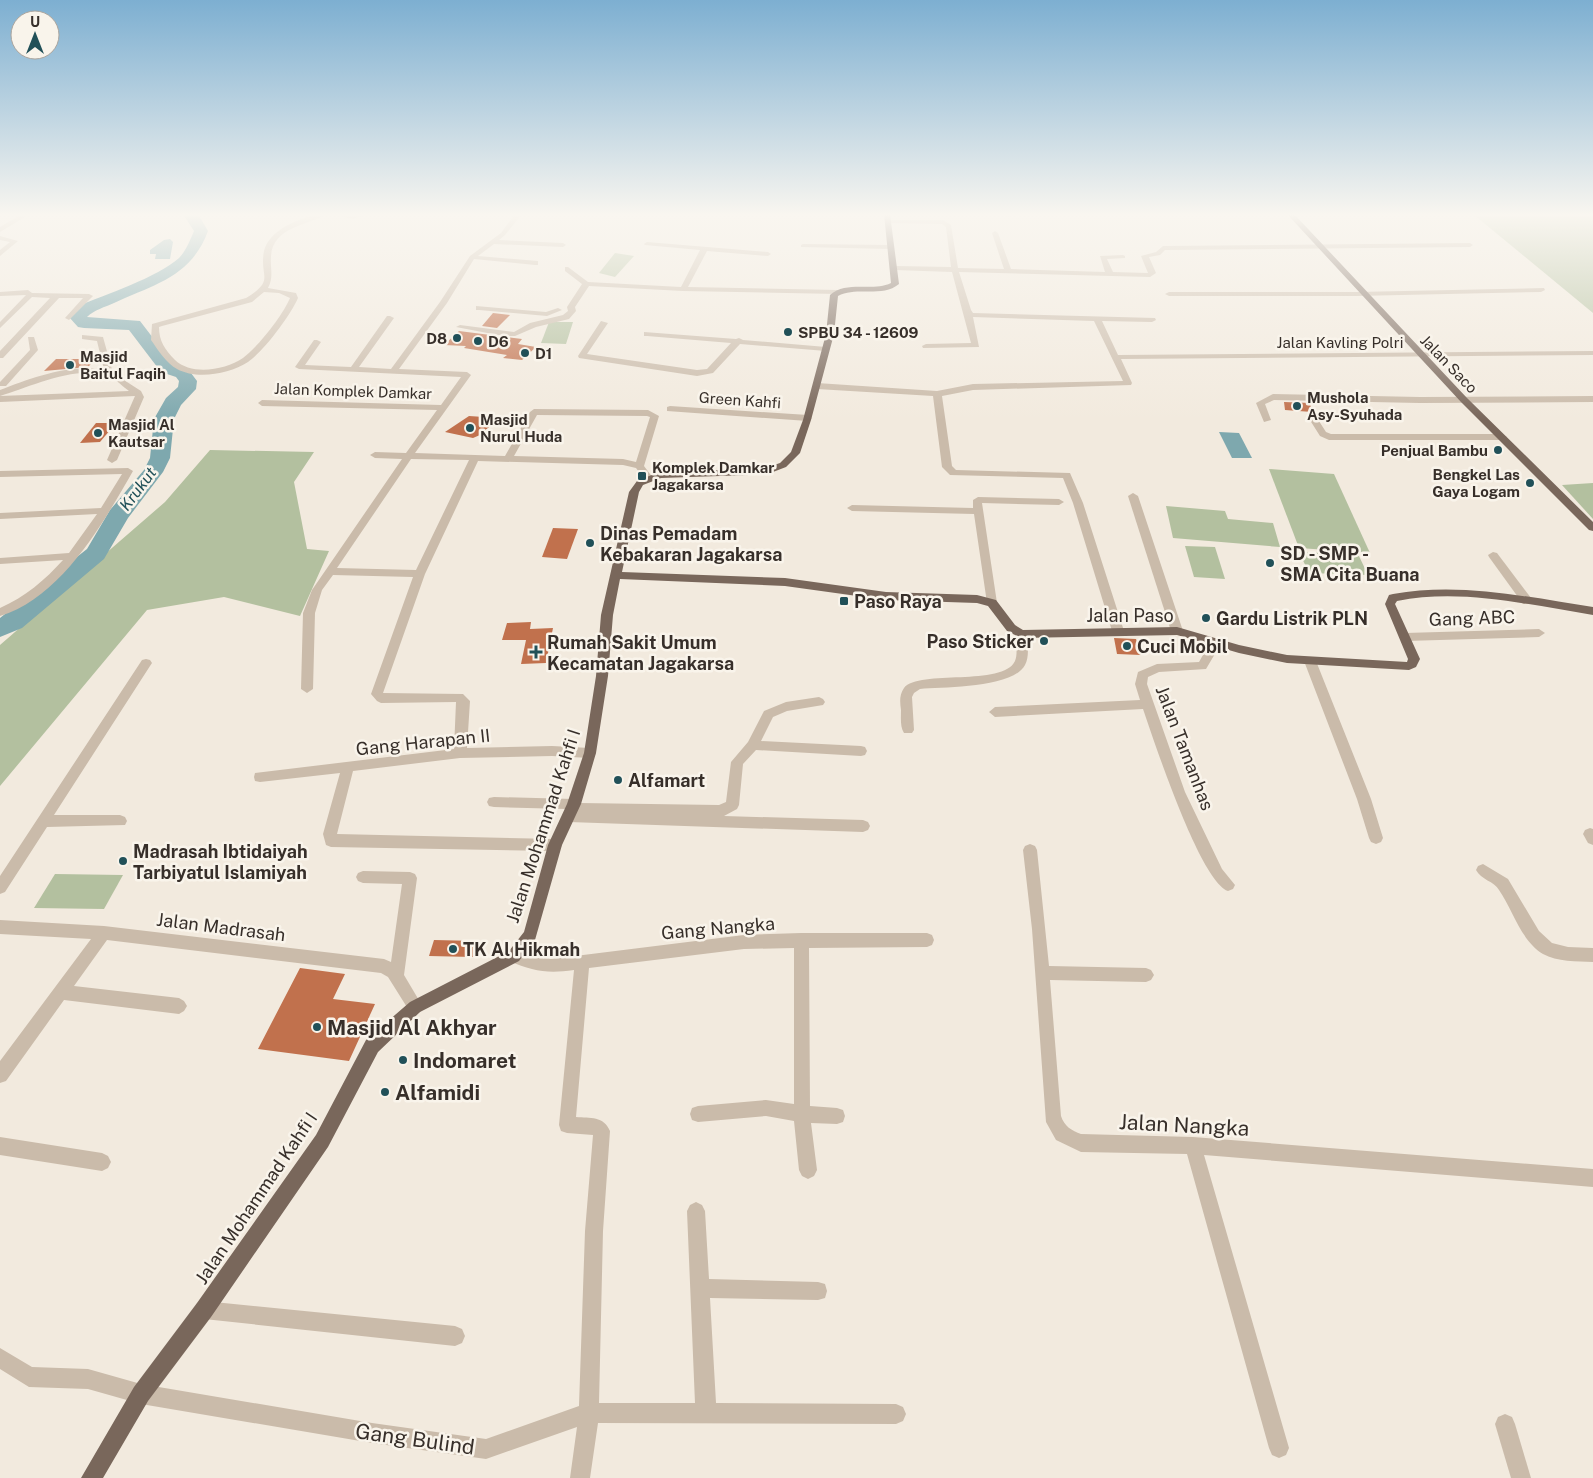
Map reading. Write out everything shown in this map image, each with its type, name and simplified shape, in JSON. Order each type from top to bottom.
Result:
[{"type":"main road","points":[[648,478],[679,473],[748,472],[773,469],[783,465],[795,452],[808,418],[826,349],[834,295],[838,292],[892,286],[894,283]]},
{"type":"main road","name":"Jalan Saco","points":[[1354,283],[1464,400],[1593,528]]},
{"type":"main road","name":"Jalan Mohammad Kahfi I","points":[[91,1478],[141,1394],[204,1310],[322,1141],[372,1046],[415,1007],[514,956],[530,935],[555,845],[572,809],[590,753],[602,676],[607,615],[615,575],[634,492],[640,483],[648,478]]},
{"type":"main road","points":[[615,575],[785,582],[886,596],[970,598],[992,603],[1011,628],[1021,634]]},
{"type":"main road","name":"Jalan Paso","points":[[1021,634],[1177,631],[1261,655],[1409,666],[1414,659],[1390,604],[1392,598],[1452,594],[1527,601],[1593,611]]},
{"type":"street","points":[[264,290],[280,291],[293,295],[294,298],[290,307],[245,360],[226,368],[201,372],[188,371],[179,367],[155,340],[155,326],[249,300],[264,290],[268,283]]},
{"type":"street","points":[[393,372],[456,283]]},
{"type":"street","points":[[683,289],[686,283]]},
{"type":"street","points":[[926,346],[976,345],[960,283]]},
{"type":"street","points":[[479,308],[547,314],[571,307],[580,296],[586,284],[683,289],[838,292]]},
{"type":"street","points":[[1169,294],[1365,294],[1541,290]]},
{"type":"street","points":[[0,294],[28,292],[30,295],[89,296],[69,318]]},
{"type":"street","points":[[0,326],[30,295]]},
{"type":"street","points":[[0,356],[57,295]]},
{"type":"street","points":[[460,327],[503,334],[515,334],[533,324],[566,317],[572,311],[571,307]]},
{"type":"street","points":[[968,314],[974,316],[1152,320]]},
{"type":"street","points":[[353,370],[390,318]]},
{"type":"street","points":[[817,386],[937,394],[973,387],[1128,383],[1097,318]]},
{"type":"street","points":[[604,323],[582,356],[697,373],[710,371],[739,340]]},
{"type":"street","points":[[647,334],[739,340],[826,349]]},
{"type":"street","points":[[85,338],[100,338],[109,374]]},
{"type":"street","points":[[2,389],[15,370],[34,350],[31,339]]},
{"type":"street","name":"Jalan Komplek Damkar","points":[[307,689],[308,613],[317,590],[442,408],[467,375],[298,367],[317,342]]},
{"type":"street","name":"Jalan Kavling Polri","points":[[1116,357],[1422,356],[1593,353]]},
{"type":"street","points":[[0,371],[15,370]]},
{"type":"street","points":[[2,389],[46,377],[81,373],[109,374],[138,393],[140,397],[112,460]]},
{"type":"street","points":[[0,399],[138,393]]},
{"type":"street","points":[[937,394],[947,467],[953,473],[1067,475],[1078,503],[1118,631]]},
{"type":"street","points":[[1267,420],[1260,403],[1273,397],[1464,400],[1593,399]]},
{"type":"street","name":"Jalan Komplek Damkar","points":[[262,403],[442,408]]},
{"type":"street","name":"Green Kahfi","points":[[670,409],[808,418]]},
{"type":"street","points":[[508,458],[534,412],[648,414],[655,416],[639,466]]},
{"type":"street","points":[[1312,417],[1323,434],[1329,436],[1502,437]]},
{"type":"street","points":[[374,455],[623,462],[639,466],[648,478]]},
{"type":"street","points":[[460,753],[464,701],[459,697],[381,698],[377,694],[420,574],[475,457]]},
{"type":"street","points":[[0,474],[128,471],[106,512],[55,575],[16,607],[0,612]]},
{"type":"street","points":[[1133,496],[1177,631]]},
{"type":"street","points":[[992,603],[978,500],[1059,502]]},
{"type":"street","points":[[852,508],[978,511]]},
{"type":"street","points":[[0,516],[106,512]]},
{"type":"street","points":[[1493,555],[1527,601]]},
{"type":"street","points":[[0,561],[72,556]]},
{"type":"street","points":[[329,571],[420,574]]},
{"type":"street","name":"Gang ABC","points":[[1405,637],[1539,633]]},
{"type":"street","points":[[908,730],[906,697],[909,690],[918,685],[982,679],[1009,673],[1019,666],[1022,658],[1021,634]]},
{"type":"street","name":"Jalan Tamanhas","points":[[1216,642],[1209,657],[1202,666],[1157,668],[1142,675],[1141,684],[1178,792],[1217,872],[1228,885]]},
{"type":"street","points":[[1310,660],[1364,799],[1376,838]]},
{"type":"street","points":[[0,888],[146,663]]},
{"type":"street","points":[[572,809],[721,811],[732,805],[737,762],[753,745],[768,714],[786,707],[819,702]]},
{"type":"street","points":[[995,712],[1148,704]]},
{"type":"street","points":[[753,745],[861,751]]},
{"type":"street","name":"Gang Harapan II","points":[[260,777],[460,753],[552,751],[590,753]]},
{"type":"street","points":[[348,767],[330,834],[332,841],[555,845]]},
{"type":"street","points":[[494,802],[572,809],[863,826]]},
{"type":"street","points":[[43,821],[120,821]]},
{"type":"street","name":"Jalan Nangka","points":[[1030,850],[1043,973],[1052,1116],[1055,1126],[1065,1138],[1081,1143],[1194,1146],[1593,1178]]},
{"type":"street","points":[[1483,870],[1503,883],[1534,936],[1548,949],[1568,954],[1593,955]]},
{"type":"street","points":[[363,877],[410,878],[396,976],[415,1007]]},
{"type":"street","name":"Jalan Madrasah","points":[[0,927],[104,933],[384,966],[396,976]]},
{"type":"street","points":[[0,1075],[104,933]]},
{"type":"street","points":[[801,940],[803,977],[802,1114],[808,1170]]},
{"type":"street","name":"Gang Nangka","points":[[514,956],[531,963],[551,966],[744,942],[927,940]]},
{"type":"street","points":[[580,1478],[589,1413],[594,1231],[602,1129],[569,1126],[567,1124],[582,962]]},
{"type":"street","points":[[1043,973],[1146,975]]},
{"type":"street","points":[[60,992],[179,1006]]},
{"type":"street","points":[[698,1114],[766,1108],[802,1114],[836,1116]]},
{"type":"street","points":[[0,1146],[102,1162]]},
{"type":"street","points":[[1194,1146],[1279,1448]]},
{"type":"street","points":[[696,1211],[706,1413]]},
{"type":"street","points":[[700,1288],[818,1291]]},
{"type":"street","points":[[204,1310],[455,1336]]},
{"type":"street","name":"Gang Bulind","points":[[0,1358],[29,1377],[88,1379],[141,1394],[372,1433],[486,1449],[589,1413],[896,1414]]},
{"type":"street","points":[[1505,1424],[1521,1478]]},
{"type":"green space","points":[[1557,283],[1593,283],[1593,313]]},
{"type":"green space","points":[[549,322],[573,322],[566,344],[541,343]]},
{"type":"green space","points":[[210,450],[314,452],[294,482],[307,549],[329,551],[300,616],[224,597],[147,610],[0,786],[0,645],[165,502]]},
{"type":"green space","points":[[1269,469],[1334,474],[1370,553],[1299,548]]},
{"type":"green space","points":[[1593,483],[1593,519],[1562,485]]},
{"type":"green space","points":[[1166,506],[1225,511],[1228,519],[1273,523],[1280,547],[1173,538]]},
{"type":"green space","points":[[1185,546],[1215,547],[1225,579],[1194,577]]},
{"type":"green space","points":[[1299,552],[1358,554],[1368,575],[1309,573]]},
{"type":"green space","points":[[55,874],[123,875],[104,909],[34,908]]},
{"type":"water","points":[[1219,432],[1239,433],[1252,458],[1232,458]]},
{"type":"building","points":[[493,313],[510,315],[497,328],[482,326]]},
{"type":"building","points":[[459,331],[522,339],[518,344],[536,347],[522,360],[503,358],[507,355],[464,348],[466,346],[444,345]]},
{"type":"building","name":"Masjid Baitul Faqih","points":[[56,359],[96,359],[88,367],[44,371]]},
{"type":"building","name":"Mushola Asy-Syuhada","points":[[1284,402],[1310,403],[1312,412],[1285,410]]},
{"type":"building","name":"Masjid Nurul Huda","points":[[469,416],[484,417],[496,421],[480,435],[473,438],[445,432]]},
{"type":"building","name":"Masjid Al Kautsar","points":[[96,423],[116,423],[100,442],[80,443]]},
{"type":"building","points":[[553,528],[578,529],[567,559],[542,557]]},
{"type":"building","name":"Rumah Sakit Umum Kecamatan Jagakarsa","points":[[531,622],[530,629],[553,628],[546,663],[521,664],[526,640],[502,640],[507,623]]},
{"type":"building","name":"Cuci Mobil","points":[[1114,638],[1136,639],[1141,655],[1117,654]]},
{"type":"building","name":"TK Al Hikmah","points":[[434,940],[478,941],[473,957],[429,956]]},
{"type":"building","name":"Masjid Al Akhyar","points":[[300,968],[345,974],[333,999],[375,1004],[349,1061],[258,1049]]},
{"type":"waterway","name":"Krukut","points":[[0,628],[13,622],[96,554],[118,515],[153,472],[160,458],[164,419],[173,402],[187,389],[188,381],[182,373],[167,368],[134,325],[84,323],[77,317],[84,310],[145,283]]},
{"type":"place","name":"SPBU 34 - 12609","points":[[788,332]]},
{"type":"place","name":"D8","points":[[457,338]]},
{"type":"place","name":"D6","points":[[478,341]]},
{"type":"place","name":"D1","points":[[525,353]]},
{"type":"place","name":"Masjid Baitul Faqih","points":[[70,365]]},
{"type":"place","name":"Mushola Asy-Syuhada","points":[[1297,406]]},
{"type":"place","name":"Masjid Nurul Huda","points":[[470,428]]},
{"type":"place","name":"Masjid Al Kautsar","points":[[98,433]]},
{"type":"place","name":"Penjual Bambu","points":[[1498,450]]},
{"type":"place","name":"Komplek Damkar Jagakarsa","points":[[642,476]]},
{"type":"place","name":"Bengkel Las Gaya Logam","points":[[1530,483]]},
{"type":"place","name":"Dinas Pemadam Kebakaran Jagakarsa","points":[[590,543]]},
{"type":"place","name":"SD - SMP - SMA Cita Buana","points":[[1270,563]]},
{"type":"place","name":"Paso Raya","points":[[844,601]]},
{"type":"place","name":"Gardu Listrik PLN","points":[[1206,618]]},
{"type":"place","name":"Paso Sticker","points":[[1044,641]]},
{"type":"place","name":"Cuci Mobil","points":[[1127,646]]},
{"type":"place","name":"Rumah Sakit Umum Kecamatan Jagakarsa","points":[[536,652]]},
{"type":"place","name":"Alfamart","points":[[618,780]]},
{"type":"place","name":"Madrasah Ibtidaiyah Tarbiyatul Islamiyah","points":[[123,861]]},
{"type":"place","name":"TK Al Hikmah","points":[[453,949]]},
{"type":"place","name":"Masjid Al Akhyar","points":[[317,1027]]},
{"type":"place","name":"Indomaret","points":[[403,1060]]},
{"type":"place","name":"Alfamidi","points":[[385,1092]]}]
